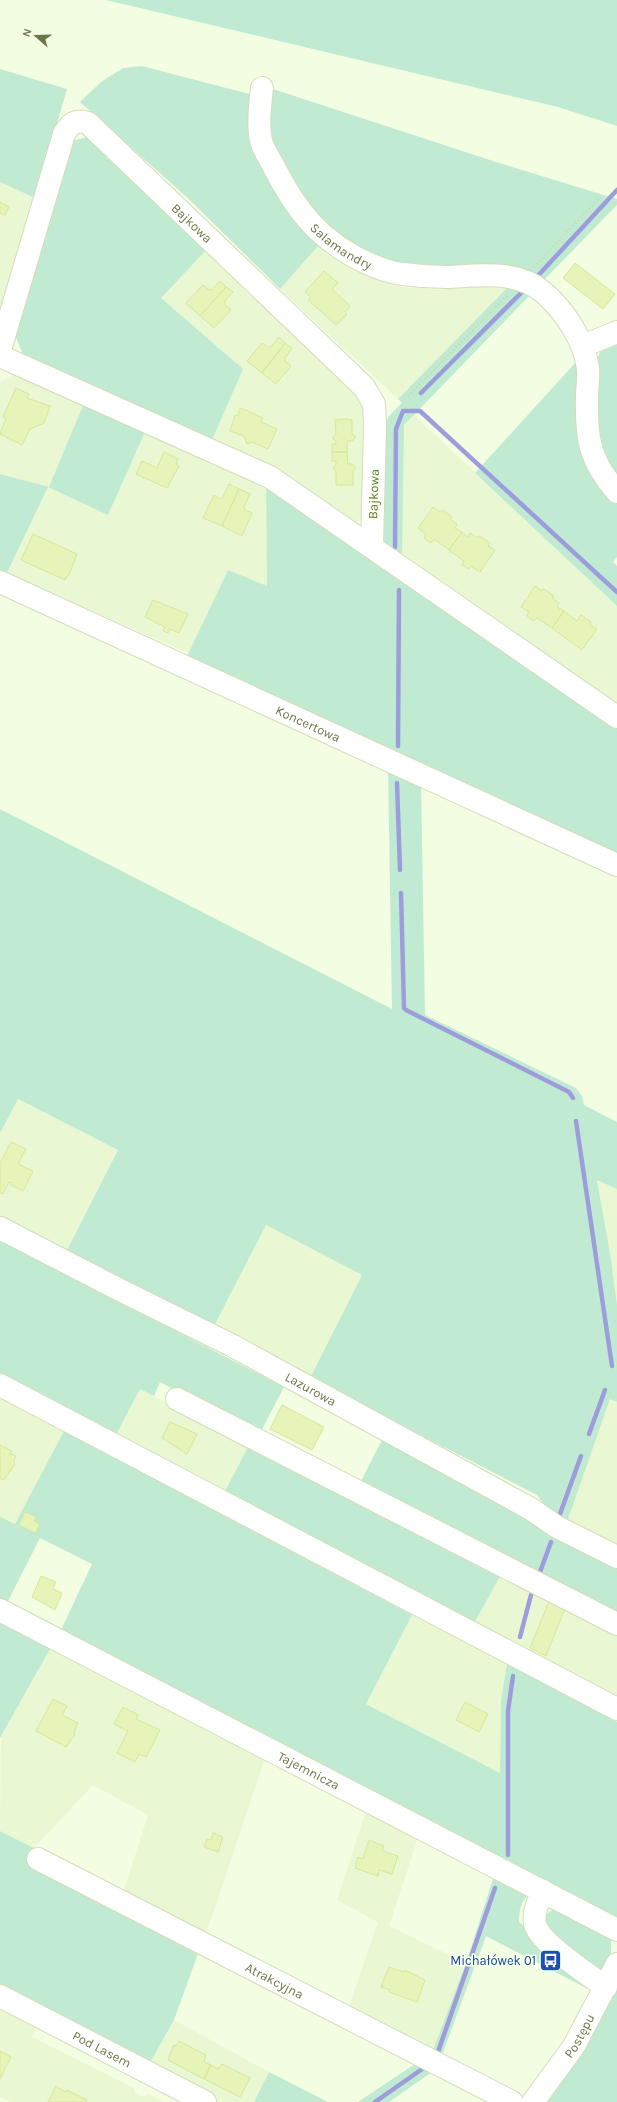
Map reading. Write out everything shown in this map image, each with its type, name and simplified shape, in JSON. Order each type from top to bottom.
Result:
[{"type":"street","name":"Salamandry","points":[[262,88],[259,114],[262,144],[278,176],[300,211],[323,235],[345,253],[380,269],[401,274],[448,277],[470,274],[498,275],[521,281],[542,291],[550,300],[583,346],[588,369],[587,432],[590,451],[609,483],[617,492]]},
{"type":"street","name":"Bajkowa","points":[[0,350],[64,134],[70,124],[76,121],[88,123],[364,387],[374,404],[375,427],[372,546]]},
{"type":"street","points":[[583,346],[617,332]]},
{"type":"street","name":"Bajkowa","points":[[0,356],[270,476],[617,717]]},
{"type":"street","name":"Koncertowa","points":[[0,582],[617,865]]},
{"type":"street","name":"Lazurowa","points":[[0,1228],[240,1350],[504,1493],[532,1509],[557,1527],[617,1557]]},
{"type":"street","points":[[0,1385],[617,1709]]},
{"type":"street","points":[[177,1399],[617,1624]]},
{"type":"street","name":"Tajemnicza","points":[[0,1610],[617,1930]]},
{"type":"street","name":"Atrakcyjna","points":[[38,1859],[512,2102]]},
{"type":"street","points":[[543,1891],[535,1912],[535,1924],[539,1934],[589,1976],[606,1987]]},
{"type":"street","name":"Postępu","points":[[533,2102],[574,2046],[617,1964]]},
{"type":"street","name":"Pod Lasem","points":[[0,1996],[205,2102]]},
{"type":"street","points":[[0,2010],[177,2102]]},
{"type":"path","points":[[408,396],[521,281],[600,197]]},
{"type":"shaded area","points":[[106,0],[617,0],[617,126],[558,107]]},
{"type":"shaded area","points":[[142,66],[253,95],[290,213],[318,246],[280,289],[190,200],[80,102],[101,82],[123,68]]},
{"type":"shaded area","points":[[0,69],[67,89],[35,198],[0,182]]},
{"type":"shaded area","points":[[273,89],[496,162],[617,199],[617,205],[541,283],[409,270],[360,252],[307,207],[287,172],[272,140],[270,114]]},
{"type":"shaded area","points":[[91,136],[209,247],[161,298],[243,369],[212,440],[23,355],[15,335],[72,141]]},
{"type":"shaded area","points":[[0,182],[35,198],[0,319]]},
{"type":"shaded area","points":[[318,246],[329,256],[355,271],[395,286],[438,290],[484,285],[507,288],[398,399],[280,289]]},
{"type":"shaded area","points":[[209,247],[357,387],[368,409],[366,517],[353,524],[212,440],[161,297]]},
{"type":"shaded area","points":[[507,288],[519,289],[530,295],[404,425],[402,557],[384,549],[385,426],[389,416],[402,403],[398,399]]},
{"type":"shaded area","points":[[617,345],[617,476],[611,466],[600,435],[597,414],[595,376],[600,352]]},
{"type":"shaded area","points":[[576,362],[610,497],[617,503],[617,557],[613,562],[617,566],[617,606],[475,473]]},
{"type":"shaded area","points":[[16,373],[84,403],[108,515],[146,430],[266,486],[267,587],[228,570],[188,653],[7,573],[48,487],[0,474],[0,383]]},
{"type":"shaded area","points":[[84,403],[146,430],[108,515],[48,487],[7,573],[0,570],[0,474],[49,487]]},
{"type":"shaded area","points":[[413,414],[617,606],[617,708],[402,557],[402,430]]},
{"type":"shaded area","points":[[266,486],[617,728],[617,855],[186,658],[228,570],[267,586]]},
{"type":"shaded area","points":[[388,766],[421,782],[425,1015],[576,1088],[582,1096],[584,1105],[617,1122],[617,1189],[597,1180],[611,1259],[617,1305],[617,1402],[610,1399],[566,1525],[552,1516],[537,1495],[310,1378],[362,1275],[266,1225],[213,1328],[66,1252],[118,1150],[18,1099],[0,1133],[0,809],[392,1009]]},
{"type":"shaded area","points":[[17,1099],[118,1150],[66,1252],[0,1219],[0,1133]]},
{"type":"shaded area","points":[[597,1179],[617,1189],[617,1305],[611,1259]]},
{"type":"shaded area","points":[[266,1225],[362,1275],[310,1378],[213,1328]]},
{"type":"shaded area","points":[[0,1240],[284,1387],[259,1435],[160,1382],[154,1396],[140,1389],[116,1435],[0,1375]]},
{"type":"shaded area","points":[[140,1389],[249,1445],[225,1491],[116,1435]]},
{"type":"shaded area","points":[[0,1397],[64,1431],[15,1525],[0,1517]]},
{"type":"shaded area","points":[[610,1399],[617,1402],[617,1551],[566,1525]]},
{"type":"shaded area","points":[[64,1431],[412,1615],[366,1704],[500,1773],[501,1700],[507,1664],[617,1722],[617,1918],[60,1632],[92,1564],[40,1538],[6,1605],[0,1601],[0,1517],[15,1524]]},
{"type":"shaded area","points":[[383,1438],[617,1567],[617,1618],[358,1487]]},
{"type":"shaded area","points":[[249,1445],[501,1575],[474,1623],[225,1491]]},
{"type":"shaded area","points":[[501,1575],[617,1631],[617,1696],[474,1623]]},
{"type":"shaded area","points":[[412,1615],[507,1664],[501,1700],[500,1773],[366,1704]]},
{"type":"shaded area","points":[[0,1623],[50,1649],[0,1738]]},
{"type":"shaded area","points":[[50,1649],[265,1758],[205,1937],[122,1897],[148,1815],[93,1785],[34,1848],[0,1831],[1,1736]]},
{"type":"shaded area","points":[[366,1811],[418,1838],[389,1926],[466,1963],[432,2053],[348,2009],[378,1922],[337,1900]]},
{"type":"shaded area","points":[[0,1831],[34,1848],[26,1859],[200,1948],[174,2020],[147,2068],[0,1991]]},
{"type":"shaded area","points":[[494,1876],[527,1896],[520,1908],[519,1922],[528,1930],[534,1940],[533,1944],[547,1954],[545,1958],[555,1967],[559,1963],[590,1985],[588,1989],[486,1936],[441,2058],[432,2053],[466,1963]]},
{"type":"shaded area","points":[[554,1908],[611,1935],[611,1956],[605,1968],[596,1970],[545,1931],[544,1917]]},
{"type":"shaded area","points":[[617,1982],[617,2102],[546,2102]]},
{"type":"shaded area","points":[[0,2003],[39,2023],[32,2037],[134,2088],[135,2093],[142,2097],[149,2094],[164,2102],[11,2102],[0,2097]]},
{"type":"shaded area","points":[[174,2020],[269,2072],[254,2102],[212,2102],[147,2068]]},
{"type":"shaded area","points":[[418,2062],[435,2070],[389,2102],[358,2102]]},
{"type":"shaded area","points":[[269,2072],[328,2102],[254,2102]]},
{"type":"building","points":[[0,202],[9,207],[5,215],[0,213]]},
{"type":"building","points":[[575,263],[615,294],[603,309],[563,278]]},
{"type":"building","points":[[324,271],[338,283],[332,289],[350,306],[345,312],[347,314],[336,325],[308,300],[311,297],[305,292]]},
{"type":"building","points":[[220,281],[226,287],[200,316],[186,303],[203,285],[212,290]]},
{"type":"building","points":[[226,287],[233,292],[225,301],[225,305],[231,310],[214,328],[200,316]]},
{"type":"building","points":[[279,337],[285,343],[262,373],[247,361],[262,343],[267,347],[271,347]]},
{"type":"building","points":[[285,343],[292,348],[285,358],[285,361],[291,366],[276,384],[262,373]]},
{"type":"building","points":[[16,388],[29,394],[27,398],[50,406],[44,423],[30,429],[22,445],[0,434],[6,418],[3,417]]},
{"type":"building","points":[[241,408],[263,418],[261,422],[277,429],[268,449],[252,442],[247,444],[244,436],[230,431],[235,415],[237,416]]},
{"type":"building","points":[[335,420],[352,420],[352,434],[356,437],[352,441],[347,441],[347,452],[332,452],[332,444],[336,444],[336,441],[332,438],[336,434]]},
{"type":"building","points":[[164,452],[178,459],[176,464],[179,466],[167,488],[136,474],[142,461],[157,468]]},
{"type":"building","points":[[332,452],[347,452],[348,464],[353,464],[356,468],[353,471],[353,485],[336,485],[336,471],[333,468],[336,461],[332,461]]},
{"type":"building","points":[[229,484],[239,489],[222,526],[203,518],[214,495],[220,499],[223,497]]},
{"type":"building","points":[[239,489],[250,494],[244,507],[245,510],[252,513],[242,536],[222,526]]},
{"type":"building","points":[[433,507],[440,512],[442,510],[452,517],[450,519],[457,524],[455,528],[462,532],[449,550],[434,539],[431,543],[424,538],[426,534],[418,528]]},
{"type":"building","points":[[462,532],[468,537],[470,533],[478,538],[479,536],[490,543],[488,546],[495,550],[480,572],[471,566],[469,569],[462,565],[464,561],[449,550]]},
{"type":"building","points":[[33,534],[77,554],[69,575],[68,574],[65,580],[21,560]]},
{"type":"building","points":[[535,586],[542,591],[544,589],[554,596],[552,598],[559,603],[557,607],[564,611],[552,628],[537,618],[534,621],[527,616],[529,612],[521,607]]},
{"type":"building","points":[[153,600],[188,614],[179,633],[170,629],[168,633],[163,631],[165,627],[145,617]]},
{"type":"building","points":[[564,611],[577,621],[581,615],[591,622],[590,625],[597,629],[582,650],[552,628]]},
{"type":"building","points":[[11,1142],[26,1149],[18,1164],[33,1171],[23,1191],[11,1185],[12,1183],[9,1182],[3,1194],[0,1193],[0,1163]]},
{"type":"building","points":[[282,1405],[324,1427],[312,1450],[270,1429]]},
{"type":"building","points":[[170,1422],[197,1434],[187,1454],[162,1438]]},
{"type":"building","points":[[0,1445],[12,1451],[10,1453],[16,1456],[14,1461],[15,1464],[4,1480],[0,1478]]},
{"type":"building","points":[[25,1512],[36,1517],[34,1521],[40,1524],[35,1533],[19,1525]]},
{"type":"building","points":[[41,1576],[56,1582],[53,1589],[62,1593],[55,1610],[32,1597]]},
{"type":"building","points":[[550,1599],[566,1606],[546,1656],[530,1648]]},
{"type":"building","points":[[53,1699],[67,1706],[62,1715],[78,1723],[74,1732],[75,1735],[66,1747],[36,1731]]},
{"type":"building","points":[[465,1702],[488,1714],[479,1732],[456,1720]]},
{"type":"building","points":[[123,1707],[138,1715],[136,1719],[160,1730],[146,1757],[139,1754],[135,1762],[117,1753],[128,1731],[114,1724]]},
{"type":"building","points":[[213,1833],[223,1837],[218,1852],[204,1847],[207,1839],[211,1840]]},
{"type":"building","points":[[369,1840],[384,1846],[382,1851],[398,1856],[392,1874],[379,1870],[378,1876],[355,1868],[358,1857],[363,1859]]},
{"type":"building","points":[[389,1967],[404,1972],[405,1970],[425,1980],[417,2002],[389,1992],[390,1990],[381,1987]]},
{"type":"building","points":[[179,2041],[206,2055],[204,2062],[211,2065],[204,2079],[168,2060],[174,2045],[176,2046]]},
{"type":"building","points":[[0,2051],[11,2057],[0,2079]]},
{"type":"building","points":[[222,2064],[250,2078],[240,2097],[204,2079],[211,2065],[218,2069]]},
{"type":"building","points":[[56,2086],[66,2092],[67,2090],[87,2100],[86,2102],[48,2102]]},
{"type":"waterway","points":[[534,280],[617,190]]},
{"type":"waterway","points":[[421,393],[524,290]]},
{"type":"waterway","points":[[395,547],[396,429],[403,411],[420,411],[617,592]]},
{"type":"waterway","points":[[398,746],[399,590]]},
{"type":"waterway","points":[[397,783],[400,870]]},
{"type":"waterway","points":[[401,893],[404,1008],[569,1092],[573,1098]]},
{"type":"waterway","points":[[576,1121],[612,1366]]},
{"type":"waterway","points":[[589,1434],[605,1390]]},
{"type":"waterway","points":[[560,1514],[581,1456]]},
{"type":"waterway","points":[[540,1572],[551,1542]]},
{"type":"waterway","points":[[520,1637],[531,1595]]},
{"type":"waterway","points":[[508,1855],[508,1711],[513,1676]]},
{"type":"waterway","points":[[438,2052],[495,1888]]},
{"type":"waterway","points":[[375,2102],[425,2067]]},
{"type":"place","name":"Michałówek 01","points":[[551,1960]]}]
